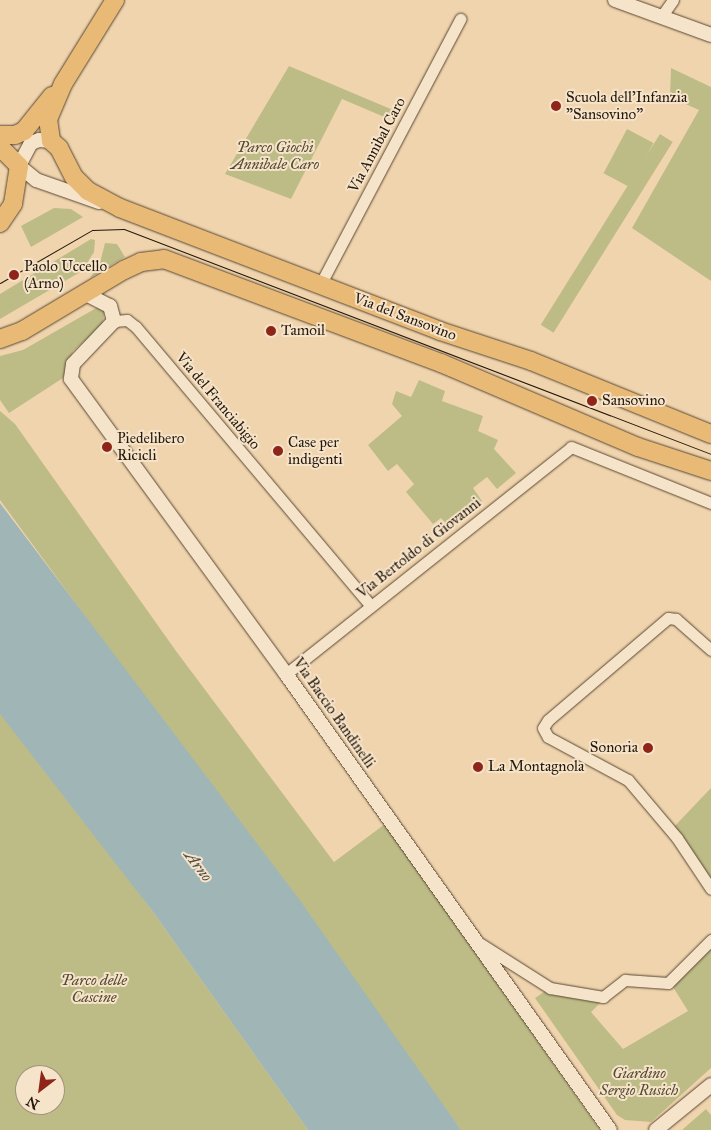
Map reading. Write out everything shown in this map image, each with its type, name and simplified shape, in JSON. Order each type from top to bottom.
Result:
[{"type":"main road","points":[[0,135],[10,136],[24,131],[63,84],[115,0]]},
{"type":"main road","points":[[51,141],[48,119],[63,84]]},
{"type":"main road","name":"Via del Sansovino","points":[[51,141],[59,148],[77,181],[99,197],[120,208],[447,333],[531,361],[711,434]]},
{"type":"main road","points":[[0,147],[19,166],[14,204],[0,223]]},
{"type":"main road","name":"Via del Sansovino","points":[[84,293],[141,262],[164,259],[187,265],[451,367],[638,446],[711,471]]},
{"type":"main road","points":[[0,339],[22,331],[84,293]]},
{"type":"street","points":[[615,0],[711,36]]},
{"type":"street","points":[[661,17],[673,0]]},
{"type":"street","name":"Via Annibal Caro","points":[[320,284],[460,19]]},
{"type":"street","points":[[51,141],[41,139],[30,143],[19,166],[46,184],[120,208]]},
{"type":"street","points":[[84,293],[110,306],[114,322]]},
{"type":"street","name":"Via del Franciabigio","points":[[114,322],[127,320],[136,327],[370,605]]},
{"type":"street","name":"Via Baccio Bandinelli","points":[[114,322],[73,364],[71,379],[286,674],[610,1130]]},
{"type":"street","name":"Via Bertoldo di Giovanni","points":[[286,674],[370,605],[571,447],[711,502]]},
{"type":"street","points":[[711,650],[676,620],[668,618],[548,720],[543,728],[548,737],[628,780],[677,838],[711,889]]},
{"type":"street","points":[[476,941],[550,988],[602,997],[626,980],[668,984],[711,940]]},
{"type":"street","points":[[656,1130],[711,1085]]},
{"type":"green space","name":"Parco Giochi Annibale Caro","points":[[289,66],[393,110],[389,119],[342,99],[291,199],[225,174]]},
{"type":"green space","points":[[671,68],[711,87],[711,281],[632,228],[699,110],[670,97]]},
{"type":"green space","points":[[627,129],[653,143],[630,187],[604,173]]},
{"type":"green space","points":[[660,134],[673,142],[553,333],[541,325]]},
{"type":"green space","points":[[54,208],[71,209],[83,217],[31,247],[21,226]]},
{"type":"green space","points":[[91,239],[95,240],[94,252],[82,271],[0,319],[0,294]]},
{"type":"green space","points":[[105,243],[117,244],[125,257],[90,278],[100,263]]},
{"type":"green space","points":[[98,307],[104,312],[103,325],[73,351],[63,378],[9,413],[0,400],[0,356],[23,350]]},
{"type":"green space","points":[[419,380],[445,391],[442,401],[483,416],[478,431],[498,440],[494,449],[516,473],[497,489],[487,477],[473,488],[482,501],[449,527],[441,518],[433,524],[406,492],[414,484],[397,464],[388,471],[368,445],[402,416],[392,404],[396,391],[411,397]]},
{"type":"green space","points":[[0,411],[15,424],[176,651],[334,862],[385,824],[600,1130],[461,1130],[0,500]]},
{"type":"green space","name":"Parco delle Cascine","points":[[0,708],[153,912],[308,1130],[0,1130]]},
{"type":"green space","points":[[711,788],[711,888],[671,830]]},
{"type":"green space","name":"Giardino Sergio Rusich","points":[[711,944],[711,1068],[651,1122],[625,1120],[617,1115],[535,998],[550,988],[605,998],[591,1012],[623,1049],[688,1011],[673,987]]},
{"type":"green space","points":[[706,1109],[711,1115],[711,1130],[682,1130]]},
{"type":"water","name":"Arno","points":[[0,503],[299,899],[461,1130],[308,1130],[153,912],[0,714]]},
{"type":"tram line","points":[[0,283],[92,230],[124,229],[711,454]]},
{"type":"place","name":"Scuola dell'Infanzia \"Sansovino\"","points":[[556,106]]},
{"type":"place","name":"Paolo Uccello (Arno)","points":[[14,275]]},
{"type":"place","name":"Tamoil","points":[[271,331]]},
{"type":"place","name":"Sansovino","points":[[592,401]]},
{"type":"place","name":"Piedelibero Ricicli","points":[[107,447]]},
{"type":"place","name":"Case per indigenti","points":[[278,451]]},
{"type":"place","name":"Sonoria","points":[[648,748]]},
{"type":"place","name":"La Montagnola","points":[[478,767]]}]
